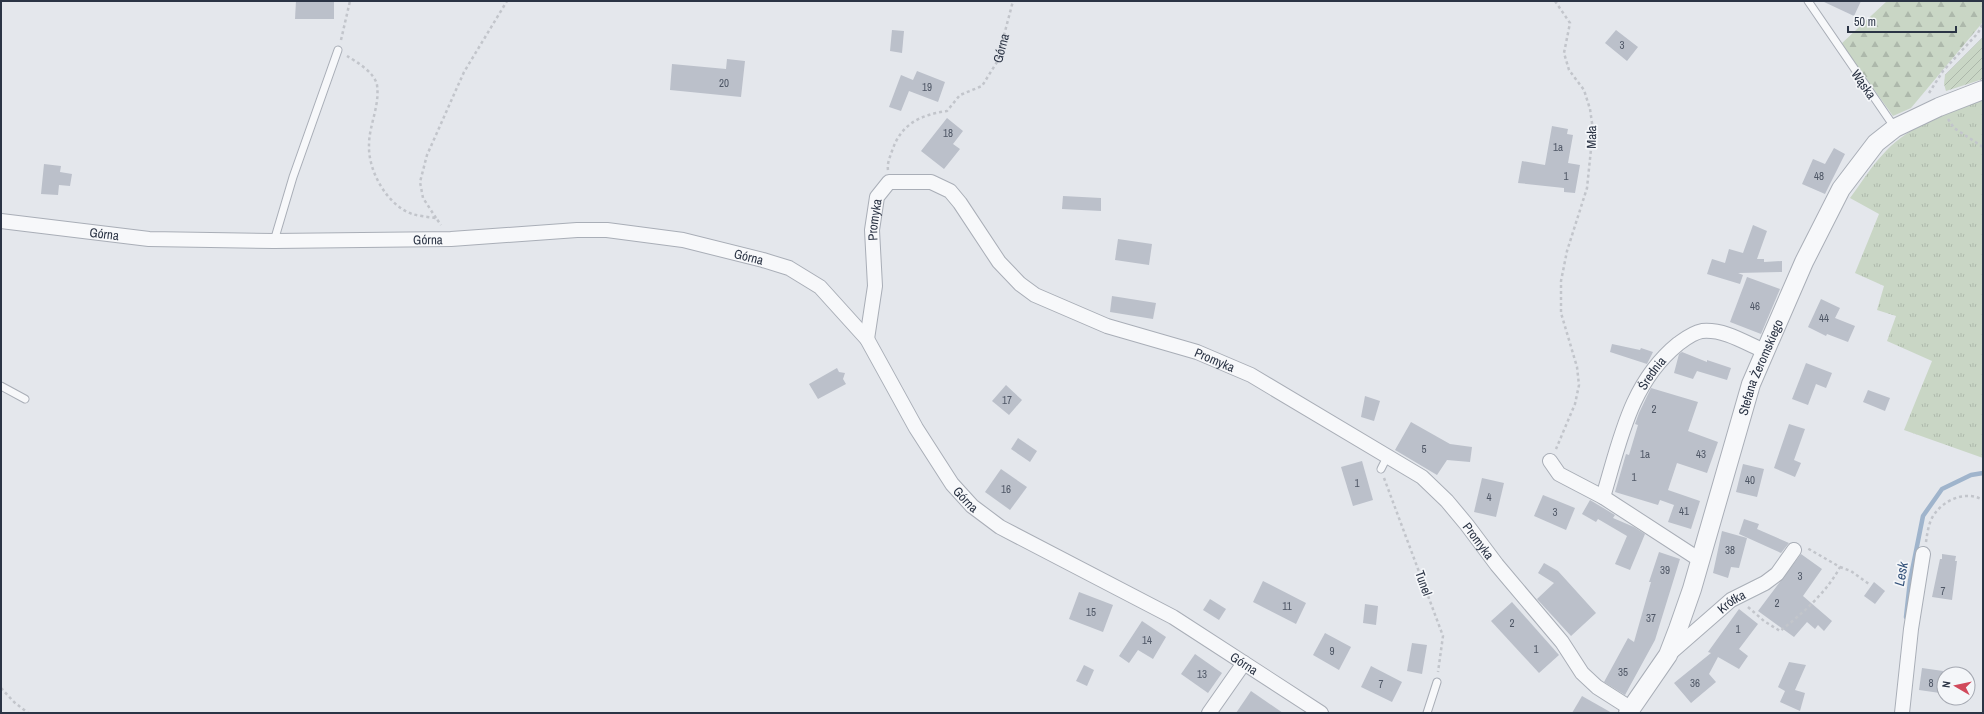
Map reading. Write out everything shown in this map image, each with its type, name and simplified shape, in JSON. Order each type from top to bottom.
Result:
[{"type":"street","name":"Stefana Żeromskiego","points":[[1629,710],[1668,655],[1687,603],[1751,384],[1764,351],[1804,262],[1840,189],[1876,143],[1895,128],[1983,90]]},
{"type":"street","name":"Promyka","points":[[867,339],[875,286],[872,230],[877,197],[889,182],[931,182],[950,191],[960,203],[999,262],[1020,284],[1035,295],[1107,326],[1197,352],[1251,375],[1321,415],[1384,463],[1422,477],[1446,501],[1562,642],[1582,673],[1597,687],[1629,710]]},
{"type":"street","name":"Górna","points":[[1,221],[149,239],[274,241],[451,239],[607,230],[683,240],[789,268],[820,287],[867,339],[920,434],[952,484],[972,506],[1000,528],[1173,617],[1322,713]]},
{"type":"street","name":"Średnia","points":[[1603,497],[1631,407],[1640,387],[1671,350],[1694,333],[1712,331],[1723,332],[1764,351]]},
{"type":"street","points":[[1550,461],[1559,474],[1603,497],[1700,560]]},
{"type":"street","name":"Krótka","points":[[1668,655],[1731,600],[1764,583],[1777,574],[1794,550]]},
{"type":"street","points":[[1902,713],[1923,554]]},
{"type":"street","points":[[1209,713],[1244,663]]},
{"type":"lane","name":"Wąska","points":[[1808,1],[1833,40],[1895,128]]},
{"type":"lane","points":[[274,241],[293,177],[338,50]]},
{"type":"lane","points":[[1,386],[25,399]]},
{"type":"lane","points":[[1427,713],[1437,682]]},
{"type":"path","points":[[350,1],[338,50],[365,67],[377,84],[376,109],[369,145],[372,170],[389,198],[411,214],[436,218]]},
{"type":"path","points":[[451,239],[423,198],[420,182],[427,155],[464,72],[507,1]]},
{"type":"path","name":"Górna","points":[[889,182],[887,166],[894,145],[908,124],[926,114],[947,111],[960,95],[982,86],[997,62],[1013,1]]},
{"type":"path","name":"Mała","points":[[1550,461],[1565,430],[1579,385],[1577,367],[1561,313],[1561,281],[1566,251],[1588,188],[1592,130],[1590,109],[1584,90],[1569,70],[1564,53],[1570,23],[1555,1]]},
{"type":"path","points":[[1983,23],[1978,33],[1943,70],[1929,94],[1934,110],[1954,128],[1983,148]]},
{"type":"path","name":"Tunel","points":[[1384,463],[1443,636],[1437,682]]},
{"type":"path","points":[[1923,554],[1930,521],[1939,508],[1958,497],[1971,495],[1983,500]]},
{"type":"path","points":[[1794,550],[1806,548],[1840,567],[1851,571],[1869,584]]},
{"type":"path","points":[[1737,597],[1764,621],[1780,631],[1817,597],[1840,567]]},
{"type":"path","points":[[1,688],[14,702],[28,713]]},
{"type":"green space","points":[[1887,1],[1983,1],[1983,22],[1911,108],[1893,116],[1841,44]]},
{"type":"green space","points":[[1983,37],[1983,79],[1946,91],[1944,84],[1945,75]]},
{"type":"green space","points":[[1983,98],[1983,458],[1904,430],[1932,361],[1887,341],[1896,316],[1877,310],[1884,286],[1855,273],[1879,214],[1850,198],[1876,162],[1886,151],[1907,133],[1944,114]]},
{"type":"building","points":[[296,1],[334,1],[334,19],[295,19]]},
{"type":"building","points":[[1822,1],[1861,1],[1854,16]]},
{"type":"building","points":[[892,30],[904,31],[902,53],[890,51]]},
{"type":"building","points":[[1616,30],[1638,47],[1627,61],[1605,43]]},
{"type":"building","points":[[727,59],[745,61],[741,97],[670,90],[672,64],[726,69]]},
{"type":"building","points":[[917,71],[945,82],[938,102],[909,91],[901,111],[889,107],[901,75],[913,80]]},
{"type":"building","points":[[947,118],[963,131],[953,144],[960,149],[944,169],[921,151]]},
{"type":"building","points":[[1552,126],[1568,129],[1567,134],[1573,135],[1568,163],[1580,165],[1575,193],[1564,192],[1564,188],[1518,183],[1522,161],[1545,165]]},
{"type":"building","points":[[1834,148],[1845,154],[1825,194],[1802,184],[1813,159],[1825,164]]},
{"type":"building","points":[[44,164],[61,166],[60,172],[72,174],[70,186],[59,185],[58,195],[41,194]]},
{"type":"building","points":[[1063,196],[1101,198],[1101,211],[1062,209]]},
{"type":"building","points":[[1753,225],[1767,231],[1757,259],[1764,259],[1764,262],[1782,261],[1782,272],[1738,273],[1743,275],[1740,284],[1707,274],[1712,259],[1725,263],[1729,249],[1743,253]]},
{"type":"building","points":[[1118,239],[1152,244],[1149,265],[1115,260]]},
{"type":"building","points":[[1747,277],[1780,289],[1761,334],[1730,322]]},
{"type":"building","points":[[1112,296],[1156,303],[1153,319],[1110,312]]},
{"type":"building","points":[[1821,299],[1840,308],[1835,318],[1855,326],[1848,342],[1827,334],[1826,336],[1808,327]]},
{"type":"building","points":[[1612,344],[1640,350],[1641,348],[1653,352],[1647,364],[1610,352]]},
{"type":"building","points":[[1682,352],[1707,362],[1707,360],[1731,368],[1727,380],[1697,371],[1693,379],[1674,373],[1679,354]]},
{"type":"building","points":[[1806,363],[1832,373],[1826,388],[1816,384],[1808,405],[1792,399]]},
{"type":"building","points":[[837,368],[839,372],[845,373],[843,379],[846,384],[818,399],[809,384]]},
{"type":"building","points":[[1006,385],[1022,400],[1009,415],[992,401]]},
{"type":"building","points":[[1651,388],[1698,402],[1688,431],[1718,442],[1707,473],[1677,463],[1668,490],[1700,501],[1691,529],[1668,522],[1674,505],[1660,500],[1658,505],[1615,492],[1626,454],[1629,455],[1638,425],[1635,424]]},
{"type":"building","points":[[1868,390],[1890,398],[1885,411],[1863,402]]},
{"type":"building","points":[[1365,396],[1380,401],[1374,421],[1361,417]]},
{"type":"building","points":[[1411,422],[1450,444],[1472,447],[1470,462],[1447,460],[1437,475],[1395,450]]},
{"type":"building","points":[[1789,424],[1805,429],[1794,460],[1801,463],[1795,477],[1774,468]]},
{"type":"building","points":[[1018,438],[1037,451],[1030,462],[1011,449]]},
{"type":"building","points":[[1362,461],[1373,500],[1353,506],[1341,467]]},
{"type":"building","points":[[1743,464],[1764,469],[1757,497],[1736,492]]},
{"type":"building","points":[[1001,469],[1027,487],[1010,510],[985,492]]},
{"type":"building","points":[[1482,478],[1504,483],[1496,517],[1474,512]]},
{"type":"building","points":[[1543,495],[1575,508],[1566,530],[1534,516]]},
{"type":"building","points":[[1590,500],[1615,515],[1613,518],[1634,527],[1645,534],[1630,570],[1615,564],[1627,536],[1598,519],[1596,522],[1582,514]]},
{"type":"building","points":[[1744,519],[1759,524],[1757,529],[1789,543],[1781,553],[1739,534]]},
{"type":"building","points":[[1722,531],[1747,538],[1739,568],[1731,567],[1728,578],[1713,573]]},
{"type":"building","points":[[1659,552],[1680,559],[1655,640],[1625,695],[1604,682],[1628,638],[1634,642],[1651,582],[1649,582]]},
{"type":"building","points":[[1801,554],[1822,569],[1803,596],[1832,621],[1824,631],[1818,625],[1815,629],[1807,622],[1794,637],[1758,611]]},
{"type":"building","points":[[1942,554],[1956,556],[1955,561],[1957,561],[1952,600],[1932,597]]},
{"type":"building","points":[[1544,563],[1558,571],[1596,613],[1571,636],[1537,599],[1554,583],[1538,573]]},
{"type":"building","points":[[1263,581],[1306,603],[1296,624],[1253,602]]},
{"type":"building","points":[[1874,582],[1885,591],[1875,604],[1864,596]]},
{"type":"building","points":[[1079,592],[1113,605],[1103,632],[1069,619]]},
{"type":"building","points":[[1210,599],[1226,609],[1219,620],[1203,610]]},
{"type":"building","points":[[1512,602],[1559,655],[1539,673],[1491,621]]},
{"type":"building","points":[[1365,604],[1378,606],[1376,625],[1363,623]]},
{"type":"building","points":[[1739,609],[1758,624],[1739,649],[1748,656],[1739,669],[1718,657],[1709,674],[1716,682],[1691,703],[1674,683],[1711,653],[1708,652]]},
{"type":"building","points":[[1142,621],[1166,637],[1153,659],[1138,650],[1129,663],[1119,656]]},
{"type":"building","points":[[1325,633],[1351,647],[1339,670],[1313,655]]},
{"type":"building","points":[[1412,643],[1427,645],[1422,674],[1407,671]]},
{"type":"building","points":[[1195,654],[1222,673],[1208,693],[1181,674]]},
{"type":"building","points":[[1789,662],[1806,665],[1795,690],[1805,693],[1800,711],[1780,702],[1785,691],[1778,687]]},
{"type":"building","points":[[1084,665],[1094,670],[1087,686],[1076,681]]},
{"type":"building","points":[[1371,666],[1402,682],[1392,702],[1361,687]]},
{"type":"building","points":[[1922,668],[1936,670],[1936,692],[1919,690]]},
{"type":"building","points":[[1251,691],[1283,713],[1236,713]]},
{"type":"building","points":[[1582,696],[1612,713],[1572,713]]},
{"type":"waterway","name":"Lesk","points":[[1906,617],[1910,581],[1923,516],[1942,489],[1971,475],[1983,473]]}]
